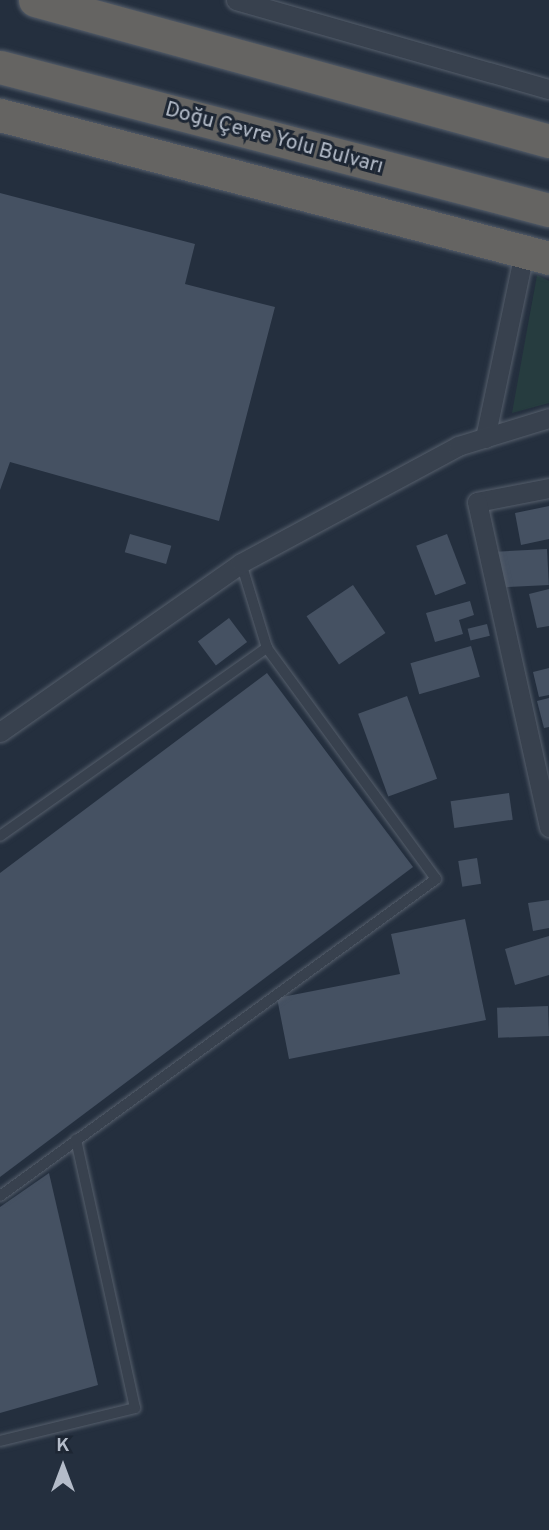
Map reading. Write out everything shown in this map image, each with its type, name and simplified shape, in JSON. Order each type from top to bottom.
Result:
[{"type":"highway","points":[[35,0],[549,141]]},
{"type":"highway","name":"Doğu Çevre Yolu Bulvarı","points":[[0,67],[549,210]]},
{"type":"highway","points":[[0,115],[536,255]]},
{"type":"street","points":[[236,0],[549,89]]},
{"type":"street","points":[[485,438],[536,255]]},
{"type":"street","points":[[0,732],[241,563],[485,438],[549,418]]},
{"type":"street","points":[[549,488],[477,502],[549,827]]},
{"type":"lane","points":[[0,1196],[436,879],[267,648],[241,563]]},
{"type":"lane","points":[[0,836],[267,648]]},
{"type":"lane","points":[[0,1441],[135,1408],[76,1139]]},
{"type":"green space","points":[[537,275],[549,281],[549,403],[512,413]]},
{"type":"building","points":[[0,193],[195,244],[185,284],[275,307],[219,521],[10,462],[0,490]]},
{"type":"building","points":[[549,506],[549,539],[521,545],[515,513]]},
{"type":"building","points":[[130,534],[171,546],[166,564],[125,552]]},
{"type":"building","points":[[447,534],[466,583],[435,595],[416,546]]},
{"type":"building","points":[[547,549],[549,585],[494,588],[492,552]]},
{"type":"building","points":[[353,585],[385,633],[339,664],[307,616]]},
{"type":"building","points":[[549,589],[549,626],[537,628],[529,594]]},
{"type":"building","points":[[470,601],[474,615],[459,620],[463,634],[435,642],[426,613]]},
{"type":"building","points":[[229,618],[247,642],[216,665],[198,641]]},
{"type":"building","points":[[487,624],[490,636],[470,640],[468,629]]},
{"type":"building","points":[[471,646],[480,677],[419,694],[410,663]]},
{"type":"building","points":[[549,668],[549,695],[539,697],[533,672]]},
{"type":"building","points":[[267,673],[413,867],[0,1177],[0,873]]},
{"type":"building","points":[[407,696],[437,779],[388,796],[358,714]]},
{"type":"building","points":[[549,698],[549,727],[544,728],[537,701]]},
{"type":"building","points":[[509,793],[513,820],[454,828],[451,801]]},
{"type":"building","points":[[477,858],[481,884],[462,887],[458,861]]},
{"type":"building","points":[[549,900],[549,928],[533,931],[528,903]]},
{"type":"building","points":[[465,919],[486,1020],[289,1059],[277,998],[400,974],[391,934]]},
{"type":"building","points":[[549,936],[549,975],[515,985],[505,949]]},
{"type":"building","points":[[548,1006],[549,1036],[498,1038],[497,1008]]},
{"type":"building","points":[[49,1173],[98,1385],[0,1413],[0,1207]]}]
